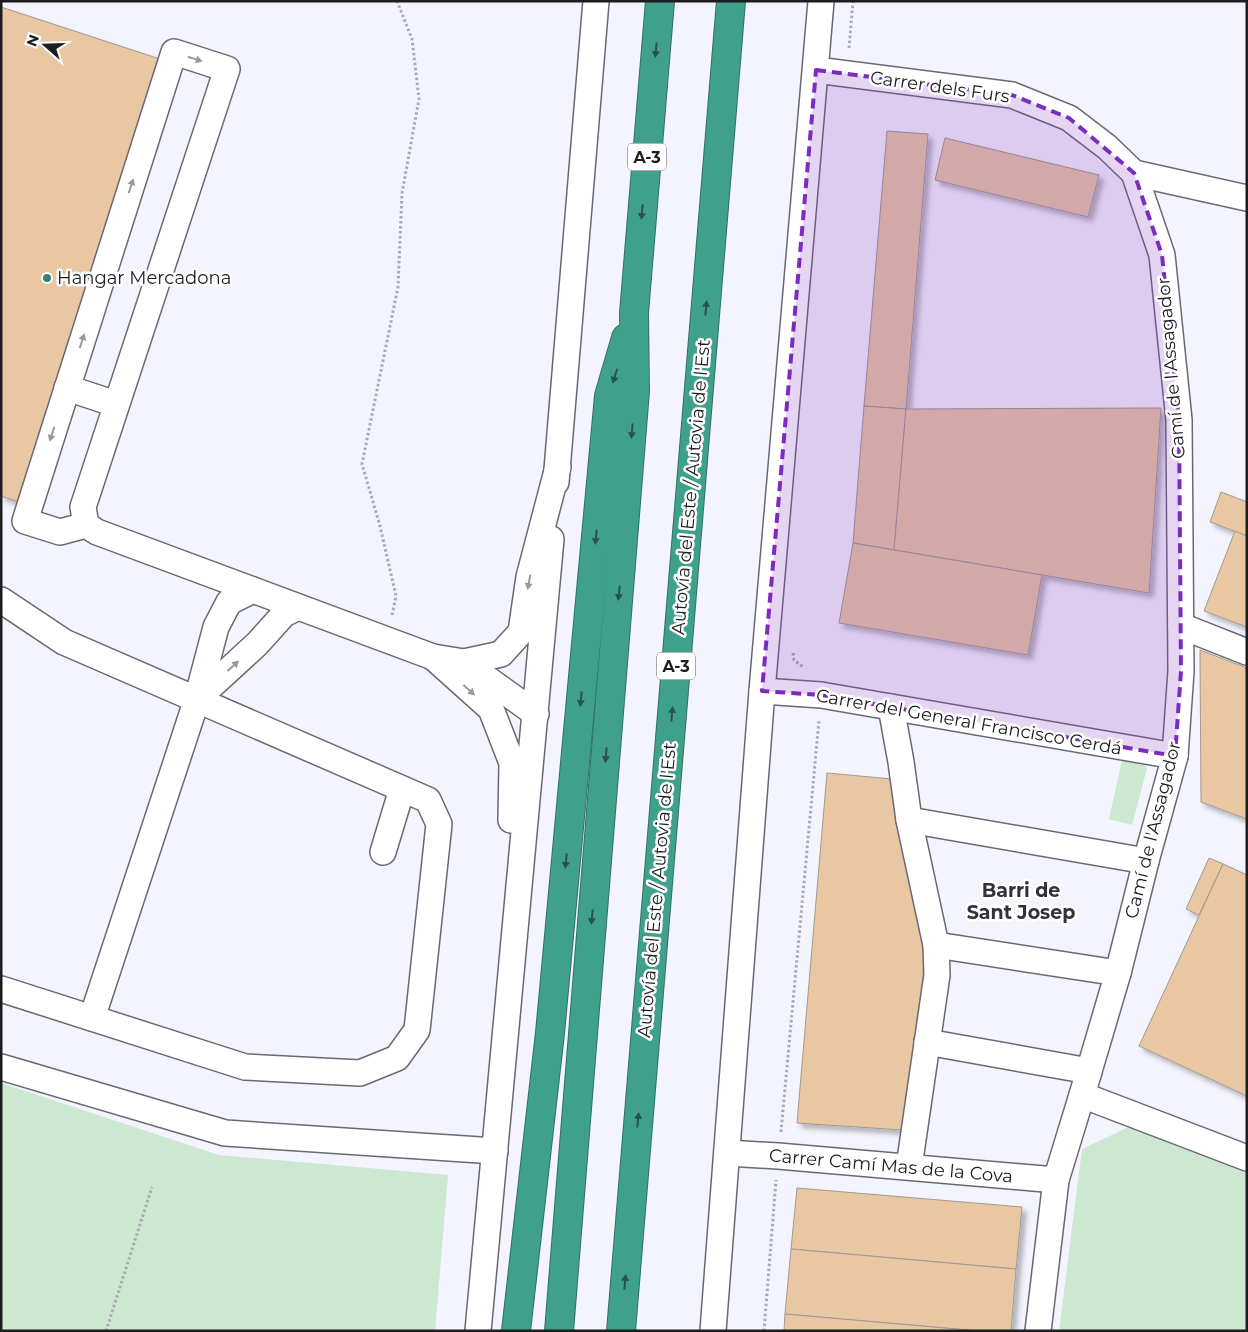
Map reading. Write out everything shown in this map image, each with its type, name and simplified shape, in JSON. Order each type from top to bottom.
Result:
[{"type":"highway","name":"A-3","points":[[559,1331],[635,391],[634,313],[660,1]]},
{"type":"highway","name":"Autovía del Este / Autovia de l'Est","points":[[621,1331],[731,1]]},
{"type":"highway","points":[[516,1331],[551,1023],[609,396],[634,313]]},
{"type":"street","points":[[478,1331],[536,714],[596,1]]},
{"type":"street","points":[[713,1331],[762,691],[821,1]]},
{"type":"street","points":[[86,524],[60,532],[25,521],[174,52],[227,69],[82,507],[86,524],[96,532],[433,658],[464,662],[501,654],[521,632],[529,577],[558,466]]},
{"type":"street","name":"Carrer dels Furs","points":[[816,70],[1012,96],[1069,118],[1107,147],[1134,173]]},
{"type":"street","points":[[1134,173],[1247,198]]},
{"type":"street","name":"Camí de l'Assagador","points":[[1038,1331],[1056,1180],[1118,973],[1174,756],[1181,671],[1178,411],[1162,255],[1134,173]]},
{"type":"street","points":[[67,388],[116,404]]},
{"type":"street","points":[[92,1018],[197,699],[216,628],[229,602],[253,590]]},
{"type":"street","points":[[1,600],[64,642],[428,800],[439,824],[417,1030],[397,1058],[360,1073],[245,1067],[92,1018],[2,993]]},
{"type":"street","points":[[197,699],[257,644],[284,614],[298,607]]},
{"type":"street","points":[[1181,626],[1247,652]]},
{"type":"street","points":[[433,658],[491,709],[512,763],[511,977]]},
{"type":"street","points":[[464,662],[536,714]]},
{"type":"street","name":"Carrer del General Francisco Cerdá","points":[[762,691],[821,695],[1174,756]]},
{"type":"street","points":[[891,707],[909,820],[936,945],[937,974],[910,1167]]},
{"type":"street","points":[[382,852],[402,789]]},
{"type":"street","points":[[909,820],[1146,861]]},
{"type":"street","points":[[936,945],[1118,973]]},
{"type":"street","points":[[927,1042],[1089,1071]]},
{"type":"street","points":[[1,1067],[225,1133],[495,1151]]},
{"type":"street","points":[[1082,1095],[1247,1158]]},
{"type":"street","name":"Carrer Camí Mas de la Cova","points":[[727,1153],[1056,1180]]},
{"type":"path","points":[[388,641],[396,596],[380,526],[362,464],[398,288],[402,193],[419,98],[412,39],[397,1]]},
{"type":"path","points":[[841,72],[850,46],[853,1]]},
{"type":"path","points":[[764,1331],[778,1156],[822,683],[794,660],[791,645]]},
{"type":"path","points":[[106,1331],[152,1187]]},
{"type":"highlighted area","points":[[816,70],[1012,95],[1069,118],[1134,173],[1162,255],[1179,420],[1181,671],[1175,756],[821,695],[762,691]]},
{"type":"green space","points":[[1122,760],[1142,762],[1147,768],[1132,825],[1109,819]]},
{"type":"green space","points":[[1,1083],[219,1155],[448,1175],[435,1331],[1,1331]]},
{"type":"green space","points":[[1135,1124],[1247,1167],[1247,1331],[1059,1331],[1082,1149]]},
{"type":"building","name":"Hangar Mercadona","points":[[1,7],[163,60],[19,502],[1,496]]},
{"type":"building","points":[[887,131],[928,134],[906,409],[864,406]]},
{"type":"building","points":[[945,138],[1099,175],[1088,217],[935,180]]},
{"type":"building","points":[[864,406],[906,409],[894,550],[853,543]]},
{"type":"building","points":[[1161,408],[1149,593],[894,550],[906,409]]},
{"type":"building","points":[[1221,492],[1247,502],[1247,536],[1210,522]]},
{"type":"building","points":[[1235,531],[1247,536],[1247,627],[1204,611]]},
{"type":"building","points":[[853,543],[1042,575],[1028,655],[839,623]]},
{"type":"building","points":[[1200,650],[1247,668],[1247,819],[1201,802]]},
{"type":"building","points":[[827,773],[892,779],[930,968],[903,1130],[797,1123]]},
{"type":"building","points":[[1209,858],[1223,864],[1199,915],[1186,909]]},
{"type":"building","points":[[1223,864],[1247,875],[1247,1096],[1139,1046]]},
{"type":"building","points":[[797,1188],[1022,1207],[1016,1269],[791,1249]]},
{"type":"building","points":[[791,1249],[1016,1269],[1011,1331],[979,1331],[785,1314]]},
{"type":"building","points":[[785,1314],[979,1331],[784,1331]]},
{"type":"place","name":"Hangar Mercadona","points":[[47,278]]},
{"type":"district","name":"Barri de Sant Josep","points":[[1021,901]]}]
